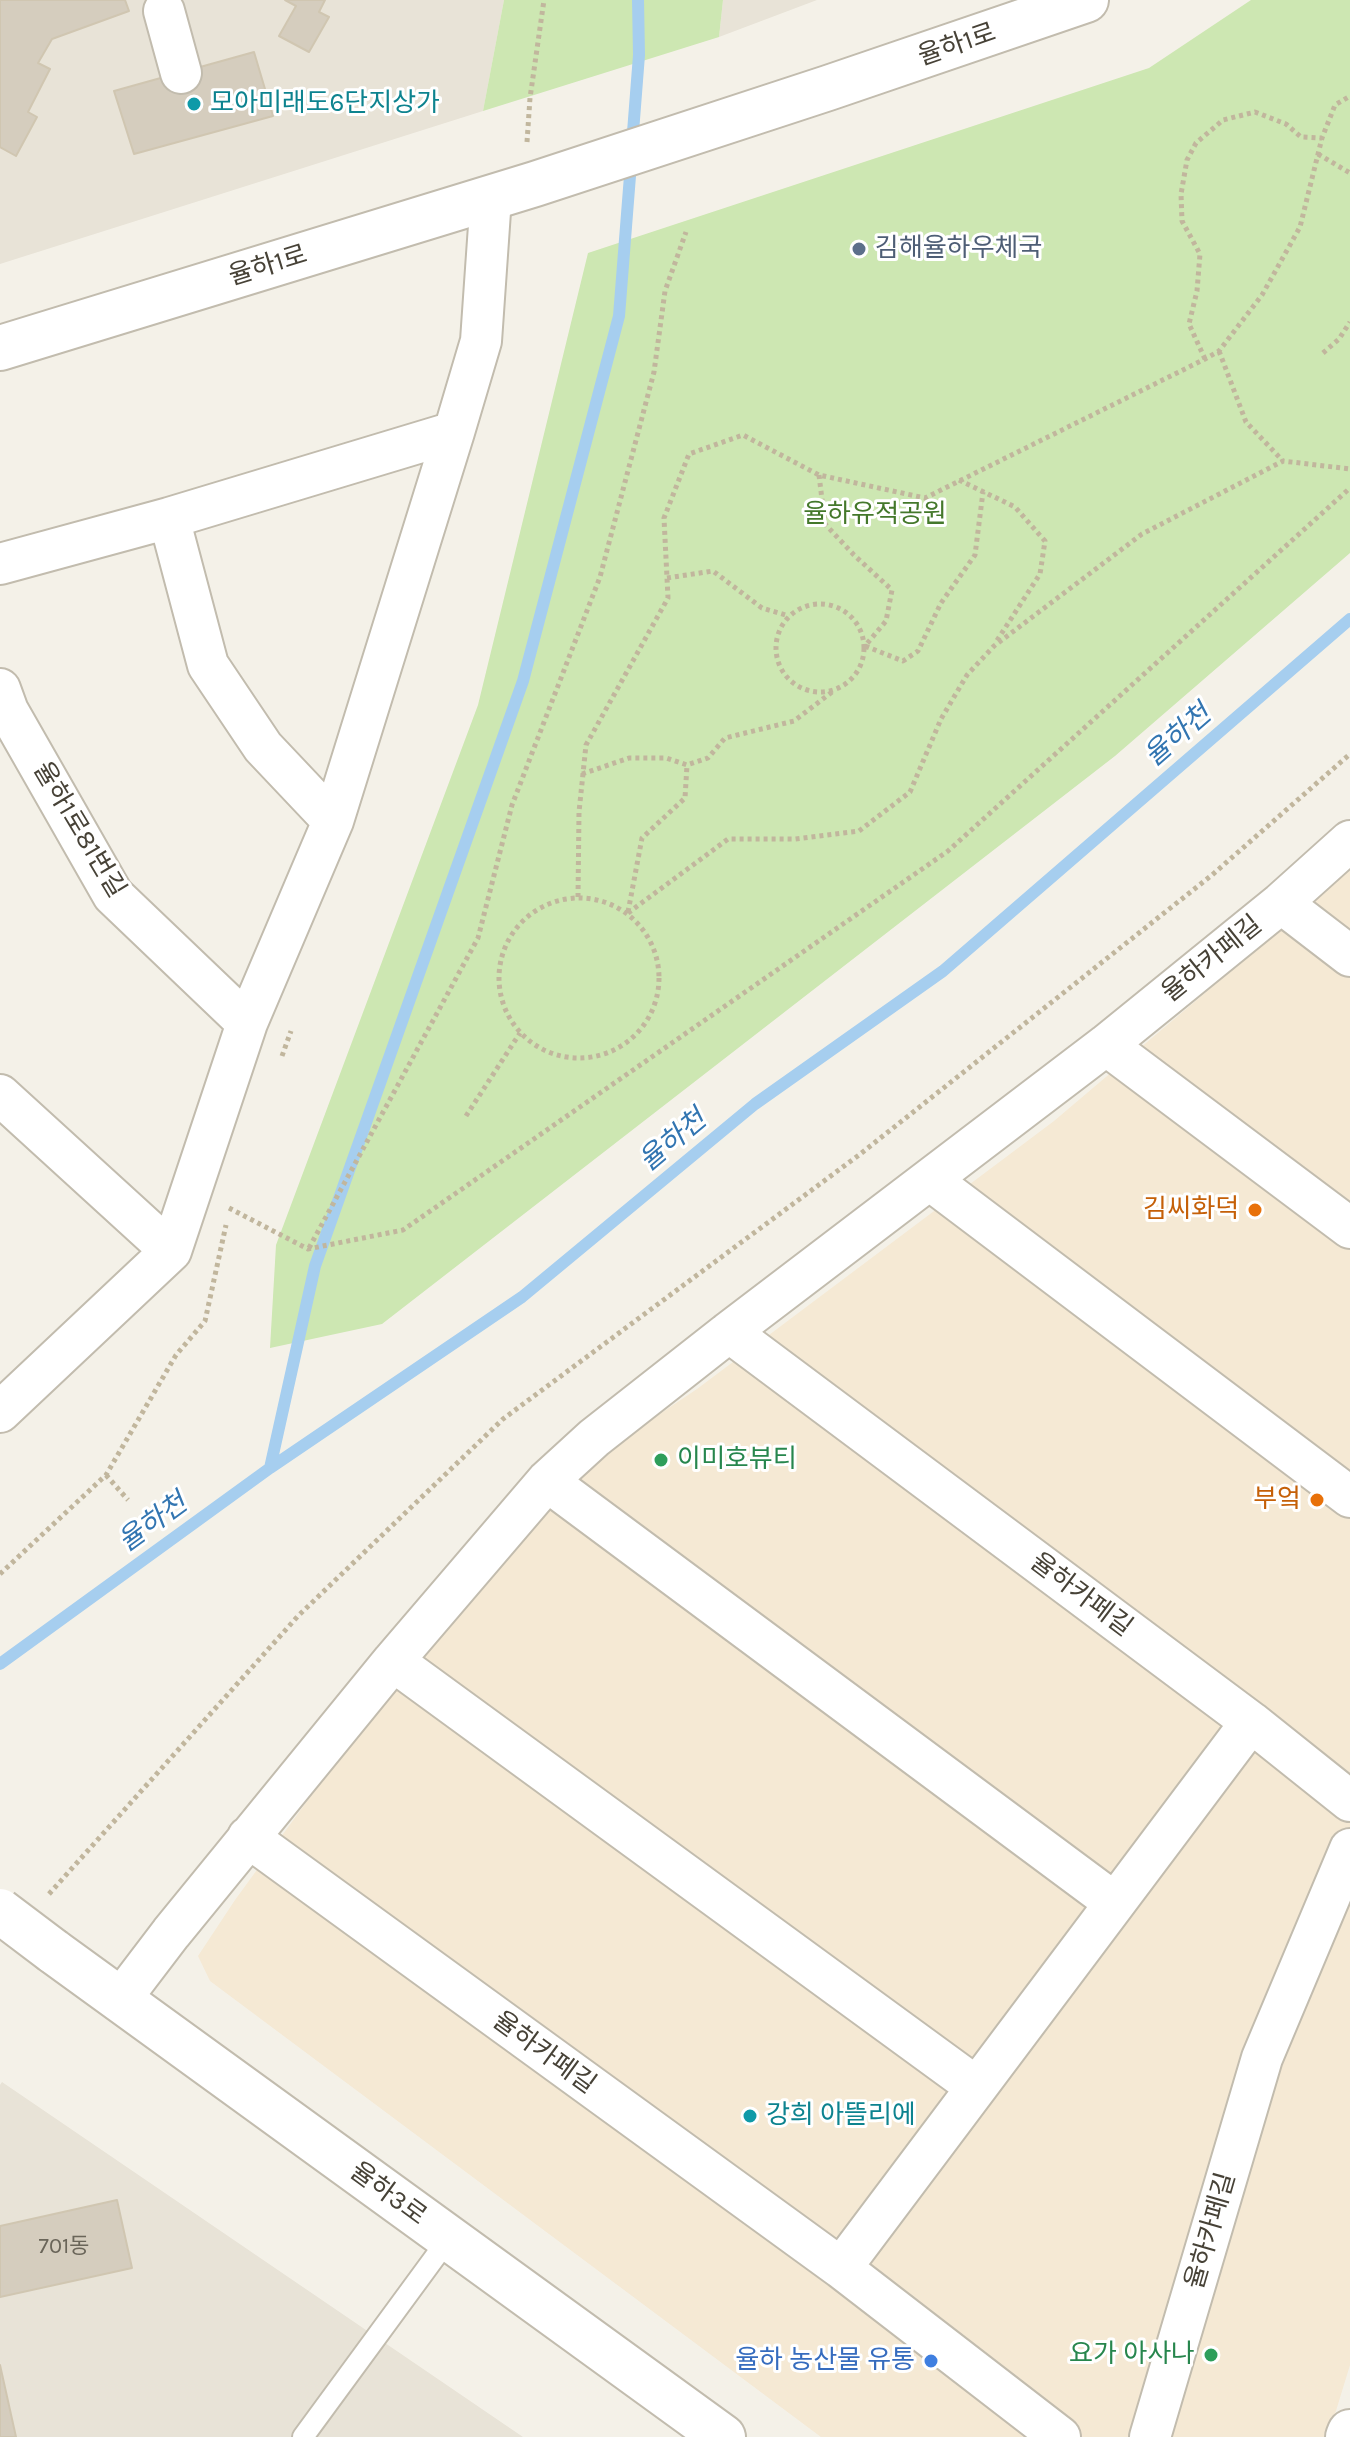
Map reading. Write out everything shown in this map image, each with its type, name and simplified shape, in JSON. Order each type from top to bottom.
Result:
[{"type":"street","name":"율하1로","points":[[0,348],[535,184],[1086,0]]},
{"type":"street","points":[[164,11],[181,73]]},
{"type":"street","points":[[2,1406],[171,1251],[247,1023],[333,821],[454,432],[481,341],[491,197]]},
{"type":"street","points":[[0,564],[169,518],[454,432]]},
{"type":"street","points":[[169,518],[208,665],[263,747],[333,821]]},
{"type":"street","name":"율하1로81번길","points":[[0,689],[8,711],[113,895],[247,1023]]},
{"type":"street","name":"율하카페길","points":[[120,2000],[248,1837],[547,1481],[594,1438],[729,1332],[1106,1045],[1281,903],[1350,841]]},
{"type":"street","name":"율하카페길","points":[[1281,903],[1350,956]]},
{"type":"street","points":[[1106,1045],[1350,1228]]},
{"type":"street","points":[[0,1095],[171,1251]]},
{"type":"street","points":[[930,1180],[1350,1497]]},
{"type":"street","name":"율하카페길","points":[[729,1332],[1251,1722],[1350,1801]]},
{"type":"street","points":[[547,1481],[1115,1903]]},
{"type":"street","points":[[393,1661],[975,2086]]},
{"type":"street","points":[[841,2268],[1251,1722]]},
{"type":"street","name":"율하카페길","points":[[248,1837],[841,2268],[1060,2437]]},
{"type":"street","name":"율하카페길","points":[[1150,2437],[1262,2058],[1350,1849]]},
{"type":"street","name":"율하3로","points":[[20,1907],[53,1951],[723,2437]]},
{"type":"lane","points":[[303,2437],[449,2238]]},
{"type":"path","points":[[578,897],[579,812],[586,745],[668,598],[664,518],[689,454],[743,435],[819,475],[925,498],[1205,359],[1219,351],[1262,295],[1300,227],[1322,138],[1335,105],[1350,96]]},
{"type":"path","points":[[1205,359],[1189,324],[1197,291],[1200,254],[1182,221],[1181,194],[1187,160],[1196,143],[1223,120],[1255,112],[1286,124],[1301,137],[1322,138]]},
{"type":"path","points":[[1318,154],[1350,173]]},
{"type":"path","points":[[308,1249],[478,938],[512,805],[600,577],[654,372],[665,291],[686,232]]},
{"type":"path","points":[[1323,353],[1339,339],[1350,322]]},
{"type":"path","points":[[1219,351],[1246,422],[1283,461]]},
{"type":"path","points":[[628,913],[728,839],[795,839],[859,831],[910,792],[941,719],[967,675],[994,646],[1142,534],[1283,461],[1350,469]]},
{"type":"path","points":[[819,475],[825,524],[892,590],[886,621],[865,646]]},
{"type":"path","points":[[958,480],[1015,507],[1045,541],[1040,574],[994,646]]},
{"type":"path","points":[[229,1208],[308,1249],[403,1230],[948,851],[1350,488]]},
{"type":"path","points":[[865,646],[903,661],[918,651],[941,603],[975,555],[983,492]]},
{"type":"path","points":[[667,578],[713,571],[762,608],[789,616]]},
{"type":"path","points":[[582,774],[629,758],[666,758],[687,765],[708,758],[725,738],[794,721],[846,684],[857,674],[863,661],[865,646],[862,631],[844,609],[815,603],[789,616],[780,628],[776,657],[791,682],[804,690],[818,693],[833,691]]},
{"type":"path","points":[[20,1907],[298,1616],[503,1419],[859,1155],[1212,875],[1350,754]]},
{"type":"path","points":[[628,913],[642,838],[685,798],[687,765]]},
{"type":"path","points":[[578,897],[604,900],[628,913],[647,932],[658,957],[660,984],[654,1010],[639,1032],[617,1049],[592,1058],[566,1058],[541,1049],[520,1033],[506,1010],[499,985],[501,958],[511,934],[529,914],[552,901],[578,897]]},
{"type":"path","points":[[466,1116],[520,1033]]},
{"type":"path","points":[[106,1475],[128,1500]]},
{"type":"shaded area","points":[[0,0],[504,0],[483,111],[0,264]]},
{"type":"shaded area","points":[[723,0],[817,0],[719,37]]},
{"type":"shaded area","points":[[1350,870],[1350,2365],[1328,2437],[821,2437],[210,1981],[198,1956],[372,1712],[507,1544],[606,1450],[697,1389],[1054,1121]]},
{"type":"shaded area","points":[[2,2082],[523,2437],[0,2437]]},
{"type":"green space","points":[[504,0],[723,0],[719,37],[483,111]]},
{"type":"green space","name":"율하유적공원","points":[[1251,0],[1350,0],[1350,553],[1115,756],[382,1324],[270,1348],[276,1245],[478,705],[588,253],[1149,68]]},
{"type":"building","points":[[0,0],[125,0],[129,11],[52,39],[38,63],[50,69],[28,112],[37,117],[16,156],[0,147]]},
{"type":"building","points":[[285,0],[325,0],[319,12],[329,17],[309,52],[279,36],[296,6]]},
{"type":"building","name":"모아미래도6단지상가","points":[[254,52],[273,116],[134,154],[114,91]]},
{"type":"building","points":[[117,2200],[132,2268],[0,2297],[0,2226]]},
{"type":"building","points":[[0,2365],[16,2437],[0,2437]]},
{"type":"waterway","points":[[632,145],[639,55],[638,0]]},
{"type":"waterway","points":[[270,1468],[315,1266],[523,681],[619,316],[631,163]]},
{"type":"waterway","name":"율하천","points":[[0,1664],[270,1468],[522,1297],[755,1104],[943,971],[1350,619]]},
{"type":"place","name":"모아미래도6단지상가","points":[[194,104]]},
{"type":"place","name":"김해율하우체국","points":[[859,249]]},
{"type":"place","name":"김씨화덕","points":[[1255,1210]]},
{"type":"place","name":"이미호뷰티","points":[[661,1460]]},
{"type":"place","name":"부엌","points":[[1317,1500]]},
{"type":"place","name":"강희 아뜰리에","points":[[750,2116]]},
{"type":"place","name":"요가 아사나","points":[[1211,2355]]},
{"type":"place","name":"율하 농산물 유통","points":[[931,2361]]}]
